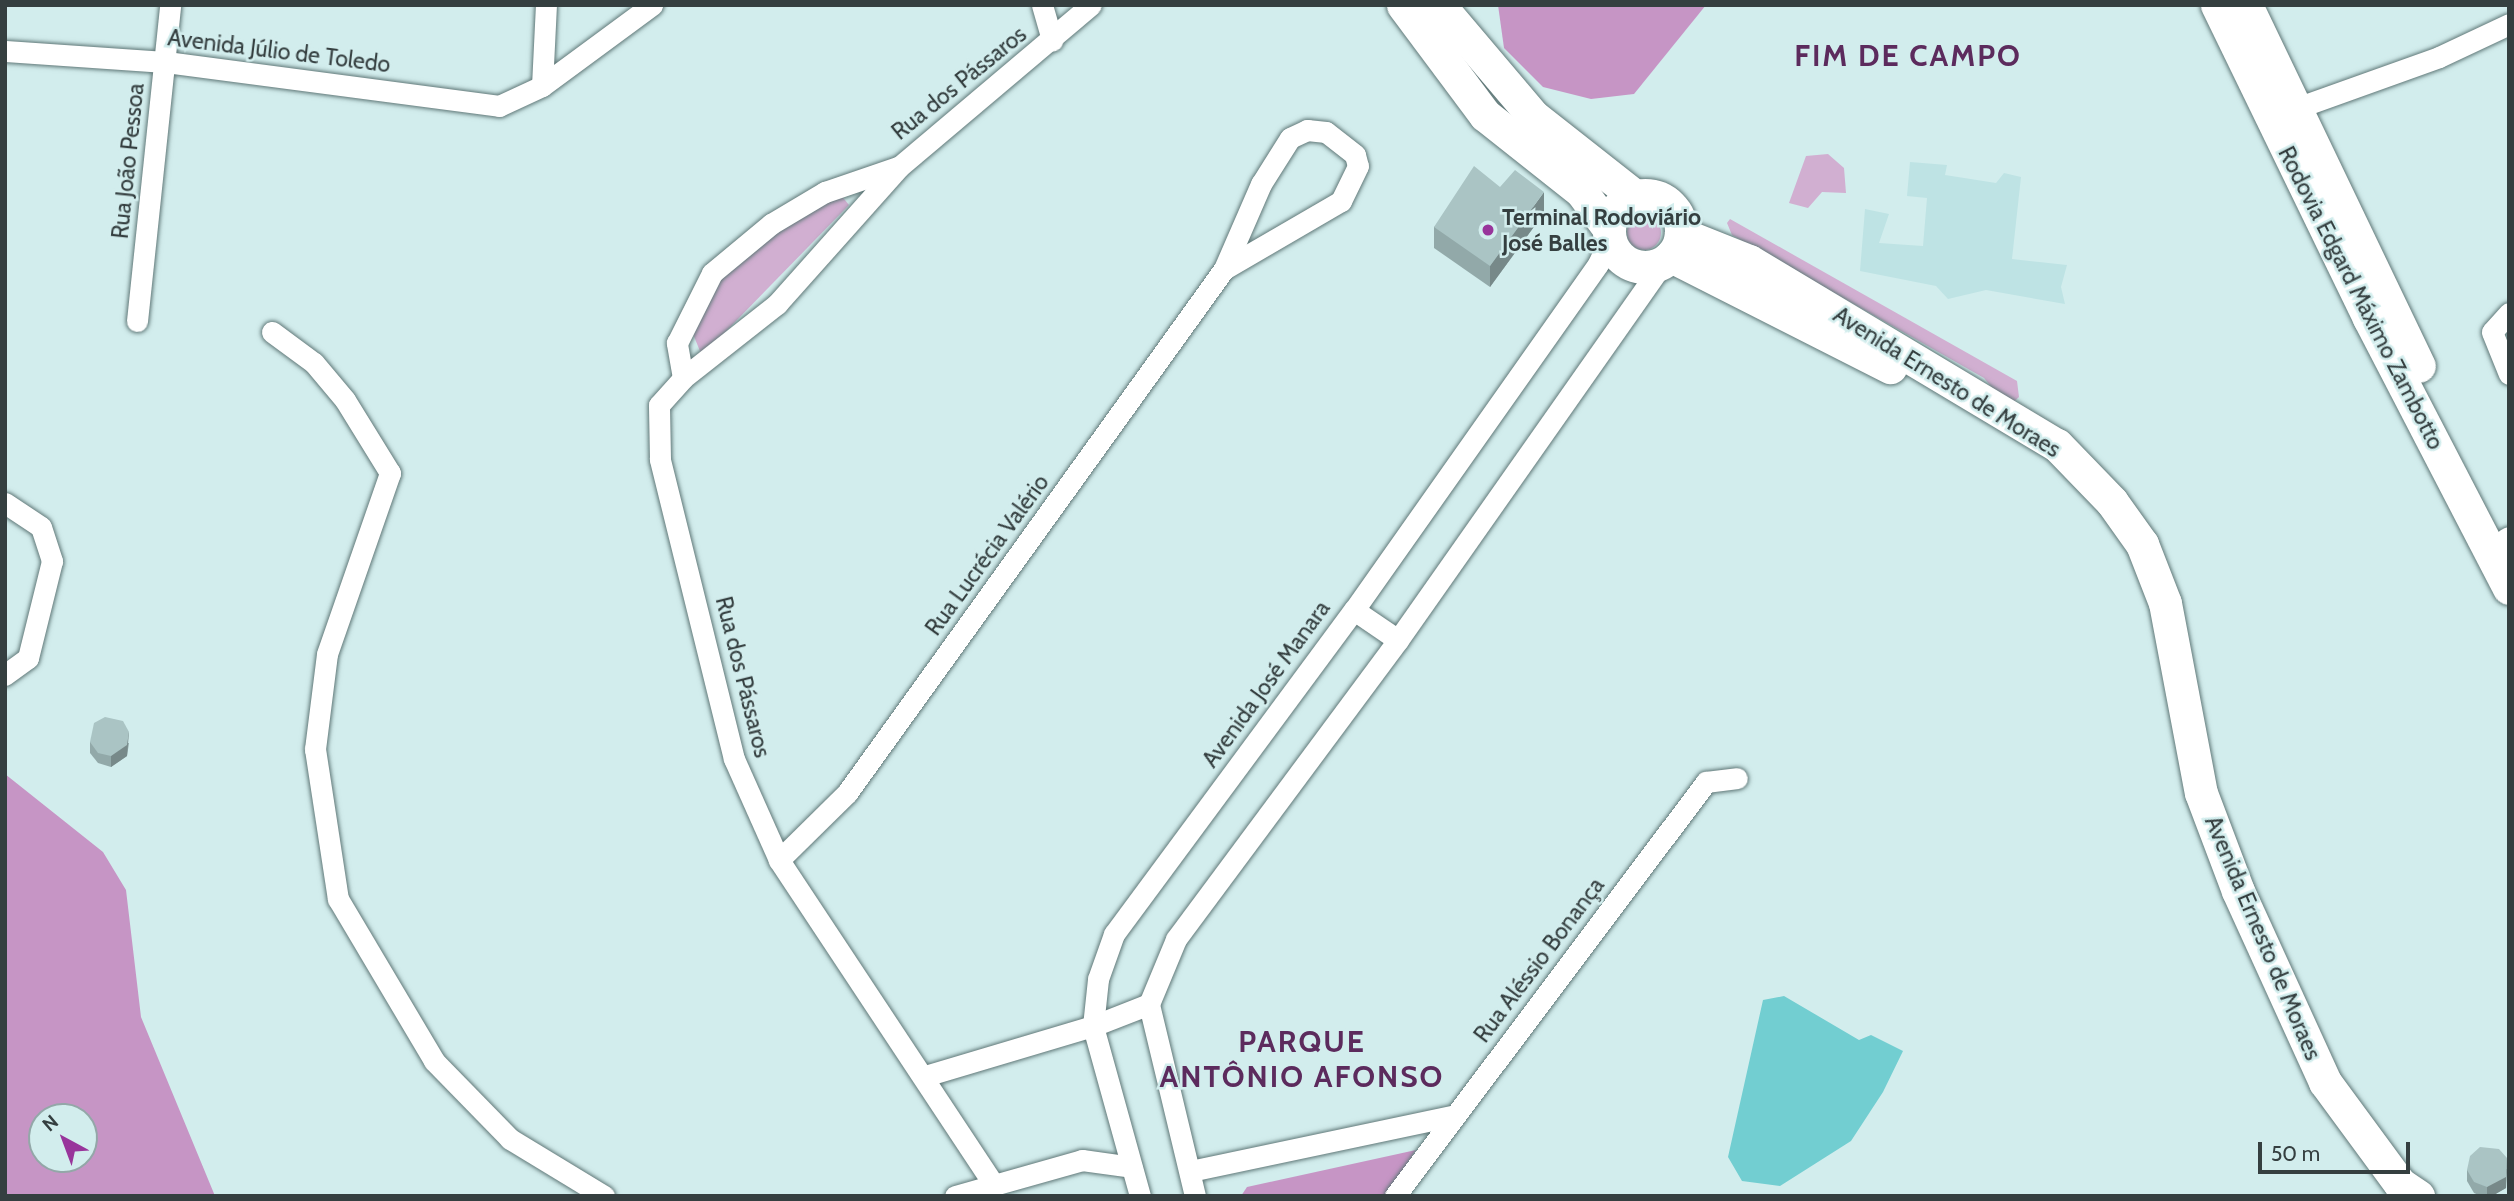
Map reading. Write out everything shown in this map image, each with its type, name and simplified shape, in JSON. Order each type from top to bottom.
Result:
[{"type":"main road","points":[[1403,5],[1485,115],[1581,191],[1626,262],[1645,267],[1672,251],[1677,215],[1664,201],[1636,197],[1533,116],[1439,5]]},
{"type":"main road","name":"Rodovia Edgard Máximo Zambotto","points":[[2217,5],[2369,318],[2509,588]]},
{"type":"main road","name":"Rodovia Edgard Máximo Zambotto","points":[[2246,5],[2294,109],[2508,541]]},
{"type":"main road","points":[[1609,234],[1616,210],[1636,197]]},
{"type":"main road","name":"Avenida Ernesto de Moraes","points":[[1672,251],[1946,394],[2048,465],[2105,522],[2141,586],[2185,808],[2205,869],[2298,1070],[2334,1137],[2385,1196]]},
{"type":"main road","name":"Avenida Ernesto de Moraes","points":[[1672,251],[1749,261],[2057,445],[2112,502],[2142,544],[2165,603],[2201,793],[2244,904],[2325,1082],[2400,1184],[2418,1196]]},
{"type":"street","name":"Rua João Pessoa","points":[[137,321],[170,5]]},
{"type":"street","points":[[542,86],[546,5]]},
{"type":"street","name":"Avenida Júlio de Toledo","points":[[5,51],[166,62],[499,106],[542,86],[652,5]]},
{"type":"street","name":"Rua dos Pássaros","points":[[1042,5],[1052,41]]},
{"type":"street","name":"Rua dos Pássaros","points":[[992,1182],[925,1076],[779,860],[734,759],[660,459],[659,405],[683,378],[777,304],[899,167],[1052,41],[1091,5]]},
{"type":"street","points":[[2294,109],[2439,57],[2509,24]]},
{"type":"street","name":"Rua Lucrécia Valério","points":[[779,860],[848,793],[1224,269],[1261,184],[1290,138],[1307,131],[1326,132],[1355,155],[1356,173],[1340,201],[1224,269]]},
{"type":"street","name":"Rua dos Pássaros","points":[[683,378],[677,343],[712,273],[771,224],[825,192],[899,167]]},
{"type":"street","name":"Avenida José Manara","points":[[1140,1196],[1093,1026],[1098,979],[1114,934],[1354,610],[1598,264],[1609,234]]},
{"type":"street","points":[[1195,1196],[1149,1004],[1176,939],[1398,640],[1672,251]]},
{"type":"street","points":[[2509,313],[2492,332],[2509,373]]},
{"type":"street","points":[[272,332],[314,363],[345,400],[390,473],[327,654],[315,749],[338,899],[378,973],[434,1061],[510,1139],[604,1196]]},
{"type":"street","points":[[5,503],[41,527],[52,561],[28,658],[5,676]]},
{"type":"street","points":[[1354,610],[1398,640]]},
{"type":"street","name":"Rua Aléssio Bonança","points":[[1395,1196],[1706,782],[1737,778]]},
{"type":"street","points":[[925,1076],[1093,1026],[1149,1004]]},
{"type":"street","points":[[1190,1171],[1455,1115]]},
{"type":"street","points":[[955,1196],[992,1182],[1082,1160],[1132,1167]]},
{"type":"shaded area","points":[[1498,5],[1706,5],[1634,94],[1591,99],[1543,87],[1504,48]]},
{"type":"shaded area","points":[[1828,154],[1844,168],[1846,193],[1822,192],[1808,208],[1789,203],[1806,156]]},
{"type":"shaded area","points":[[1910,162],[1947,165],[1945,175],[1996,183],[2004,173],[2021,177],[2012,259],[2067,265],[2061,287],[2065,304],[1986,290],[1948,299],[1936,286],[1860,271],[1865,209],[1889,214],[1879,243],[1923,246],[1927,198],[1907,196]]},
{"type":"shaded area","points":[[840,194],[849,205],[702,356],[693,334],[715,287],[739,260],[792,218]]},
{"type":"shaded area","points":[[1644,216],[1656,221],[1661,233],[1656,245],[1644,250],[1632,245],[1627,233],[1632,221]]},
{"type":"shaded area","points":[[1730,219],[2017,381],[2019,397],[2008,407],[1984,378],[1732,235],[1727,223]]},
{"type":"shaded area","points":[[5,774],[103,852],[126,890],[141,1017],[215,1196],[5,1196]]},
{"type":"shaded area","points":[[1416,1150],[1386,1196],[1241,1196],[1247,1187]]},
{"type":"water","points":[[1784,996],[1859,1040],[1871,1035],[1903,1051],[1883,1092],[1851,1141],[1780,1186],[1742,1181],[1728,1157],[1763,1000]]},
{"type":"building","name":"Terminal Rodoviário José Balles","points":[[1474,166],[1500,187],[1515,170],[1544,192],[1490,266],[1434,227]]},
{"type":"building","points":[[105,717],[123,721],[129,732],[127,745],[111,756],[98,753],[90,742],[94,723]]},
{"type":"building","points":[[2480,1147],[2499,1149],[2507,1158],[2506,1177],[2487,1187],[2474,1182],[2467,1170],[2470,1156]]},
{"type":"place","name":"Terminal Rodoviário José Balles","points":[[1488,230]]},
{"type":"district","name":"FIM DE CAMPO","points":[[1908,56]]},
{"type":"district","name":"PARQUE ANTÔNIO AFONSO","points":[[1302,1059]]}]
